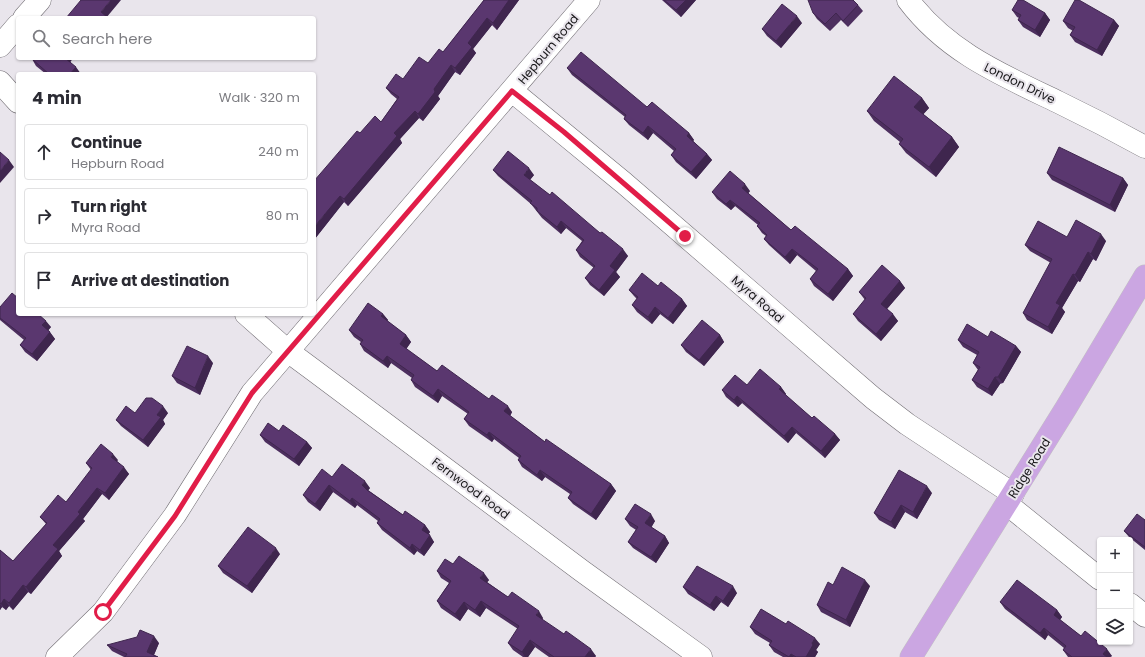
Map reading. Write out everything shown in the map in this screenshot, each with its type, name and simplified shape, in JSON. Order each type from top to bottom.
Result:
[{"type":"main road","name":"Ridge Road","points":[[911,657],[1010,499],[1145,276]]},
{"type":"street","points":[[26,16],[40,0]]},
{"type":"street","name":"Hepburn Road","points":[[57,657],[103,612],[175,516],[252,393],[289,352],[589,0]]},
{"type":"street","name":"London Drive","points":[[908,0],[930,24],[954,46],[989,70],[1090,118],[1145,147]]},
{"type":"street","points":[[0,46],[16,27]]},
{"type":"street","points":[[0,82],[16,100]]},
{"type":"street","name":"Myra Road","points":[[512,91],[624,183],[873,398],[1010,499],[1097,577]]},
{"type":"street","name":"Fernwood Road","points":[[248,316],[289,352],[582,571],[701,657]]},
{"type":"street","points":[[1133,606],[1145,616]]},
{"type":"building","points":[[81,0],[111,0],[101,12],[106,16],[68,16]]},
{"type":"building","points":[[484,0],[509,0],[493,23],[487,18],[468,43],[472,47],[455,68],[451,65],[434,89],[435,92],[418,114],[415,111],[394,133],[397,136],[344,199],[340,196],[316,225],[316,179],[357,131],[360,133],[375,116],[381,122],[399,97],[386,88],[396,74],[403,79],[419,57],[428,63],[439,49],[443,52]]},
{"type":"building","points":[[664,0],[686,0],[676,10]]},
{"type":"building","points":[[808,0],[853,0],[858,5],[843,21],[836,13],[825,24],[813,13]]},
{"type":"building","points":[[1018,0],[1023,0],[1045,13],[1035,30],[1018,20],[1021,15],[1012,10]]},
{"type":"building","points":[[1075,0],[1079,0],[1114,20],[1097,50],[1070,35],[1075,27],[1063,21]]},
{"type":"building","points":[[782,4],[797,16],[776,41],[762,29]]},
{"type":"building","points":[[581,52],[647,107],[652,102],[689,133],[687,136],[707,154],[691,172],[671,155],[676,149],[648,126],[643,133],[624,119],[626,115],[567,68]]},
{"type":"building","points":[[33,60],[67,60],[76,67],[72,72],[47,72]]},
{"type":"building","points":[[894,76],[922,98],[914,107],[952,137],[929,167],[899,144],[903,139],[867,111]]},
{"type":"building","points":[[1059,147],[1123,178],[1110,205],[1047,173]]},
{"type":"building","points":[[508,151],[529,168],[524,175],[550,195],[552,192],[600,233],[602,232],[623,249],[610,266],[615,270],[599,290],[585,278],[595,266],[576,250],[584,240],[561,221],[557,227],[537,211],[537,208],[530,203],[532,201],[493,170]]},
{"type":"building","points":[[0,152],[9,160],[0,171]]},
{"type":"building","points":[[730,171],[745,184],[742,188],[791,230],[795,226],[848,269],[828,294],[810,279],[818,269],[792,249],[785,257],[764,239],[767,235],[757,226],[760,223],[730,200],[726,204],[712,192]]},
{"type":"building","points":[[1076,220],[1101,234],[1091,254],[1088,252],[1075,275],[1073,274],[1056,303],[1060,305],[1048,327],[1023,313],[1052,259],[1025,245],[1038,221],[1067,237]]},
{"type":"building","points":[[882,265],[900,281],[881,304],[893,314],[876,334],[853,314],[866,298],[859,292]]},
{"type":"building","points":[[642,273],[658,286],[661,282],[682,299],[668,318],[655,307],[648,317],[632,305],[638,297],[629,290]]},
{"type":"building","points":[[12,293],[16,296],[16,316],[40,316],[46,321],[42,325],[50,332],[32,354],[20,345],[26,338],[0,318],[0,307]]},
{"type":"building","points":[[368,303],[383,314],[381,316],[406,335],[400,344],[437,371],[442,365],[489,399],[492,395],[508,406],[504,411],[545,442],[546,439],[611,484],[591,514],[568,498],[572,492],[540,470],[537,475],[518,460],[521,456],[489,432],[487,435],[464,419],[469,412],[438,389],[433,396],[411,380],[414,375],[387,356],[383,361],[360,344],[363,340],[349,330]]},
{"type":"building","points":[[702,320],[720,335],[699,360],[681,345]]},
{"type":"building","points":[[967,324],[988,337],[991,331],[1016,346],[998,377],[995,377],[988,389],[972,380],[980,367],[973,363],[979,352],[958,340]]},
{"type":"building","points":[[187,346],[208,356],[195,388],[172,376]]},
{"type":"building","points":[[760,369],[781,387],[779,389],[812,418],[814,416],[835,434],[821,451],[792,427],[784,436],[737,396],[734,400],[722,390],[735,375],[747,385]]},
{"type":"building","points":[[146,398],[152,398],[163,406],[157,415],[161,417],[143,440],[116,420],[126,406],[135,413]]},
{"type":"building","points":[[268,423],[279,431],[283,425],[307,442],[294,459],[260,435]]},
{"type":"building","points":[[101,444],[113,454],[111,457],[124,467],[105,493],[97,488],[78,512],[80,514],[53,545],[58,549],[26,587],[23,585],[9,603],[4,599],[1,604],[0,550],[13,561],[47,523],[40,517],[58,495],[66,502],[92,468],[86,463]]},
{"type":"building","points":[[342,464],[365,481],[362,485],[367,490],[403,515],[405,511],[425,525],[422,530],[430,535],[420,550],[412,544],[410,548],[377,523],[380,519],[352,498],[350,501],[329,485],[315,504],[303,495],[322,469],[332,477]]},
{"type":"building","points":[[899,470],[927,486],[913,512],[901,505],[891,522],[874,513]]},
{"type":"building","points":[[635,504],[651,514],[645,523],[665,536],[651,557],[628,542],[638,527],[625,519]]},
{"type":"building","points":[[1137,514],[1145,520],[1145,547],[1133,537],[1124,531]]},
{"type":"building","points":[[248,527],[276,548],[247,586],[218,566]]},
{"type":"building","points":[[459,556],[484,573],[480,578],[508,597],[512,592],[539,611],[536,615],[564,634],[566,631],[591,649],[585,657],[554,657],[530,640],[522,652],[508,643],[519,626],[481,601],[475,610],[464,602],[455,614],[437,601],[451,581],[437,571],[445,559],[453,564]]},
{"type":"building","points":[[697,566],[733,586],[723,601],[716,596],[710,605],[683,587]]},
{"type":"building","points":[[842,567],[865,580],[846,620],[817,605],[828,582],[833,585]]},
{"type":"building","points":[[1017,580],[1057,610],[1054,615],[1081,636],[1085,631],[1097,641],[1097,645],[1102,645],[1107,649],[1103,654],[1107,657],[1072,657],[1063,650],[1066,646],[1044,628],[1040,633],[1000,602]]},
{"type":"building","points":[[761,609],[786,624],[788,621],[815,638],[806,657],[796,657],[791,654],[789,657],[769,645],[772,641],[750,627]]},
{"type":"building","points":[[140,630],[154,636],[147,652],[158,657],[125,657],[127,654],[107,645],[137,637]]},
{"type":"route","points":[[103,612],[175,516],[252,393],[289,352],[512,91],[564,132],[685,236]]}]
